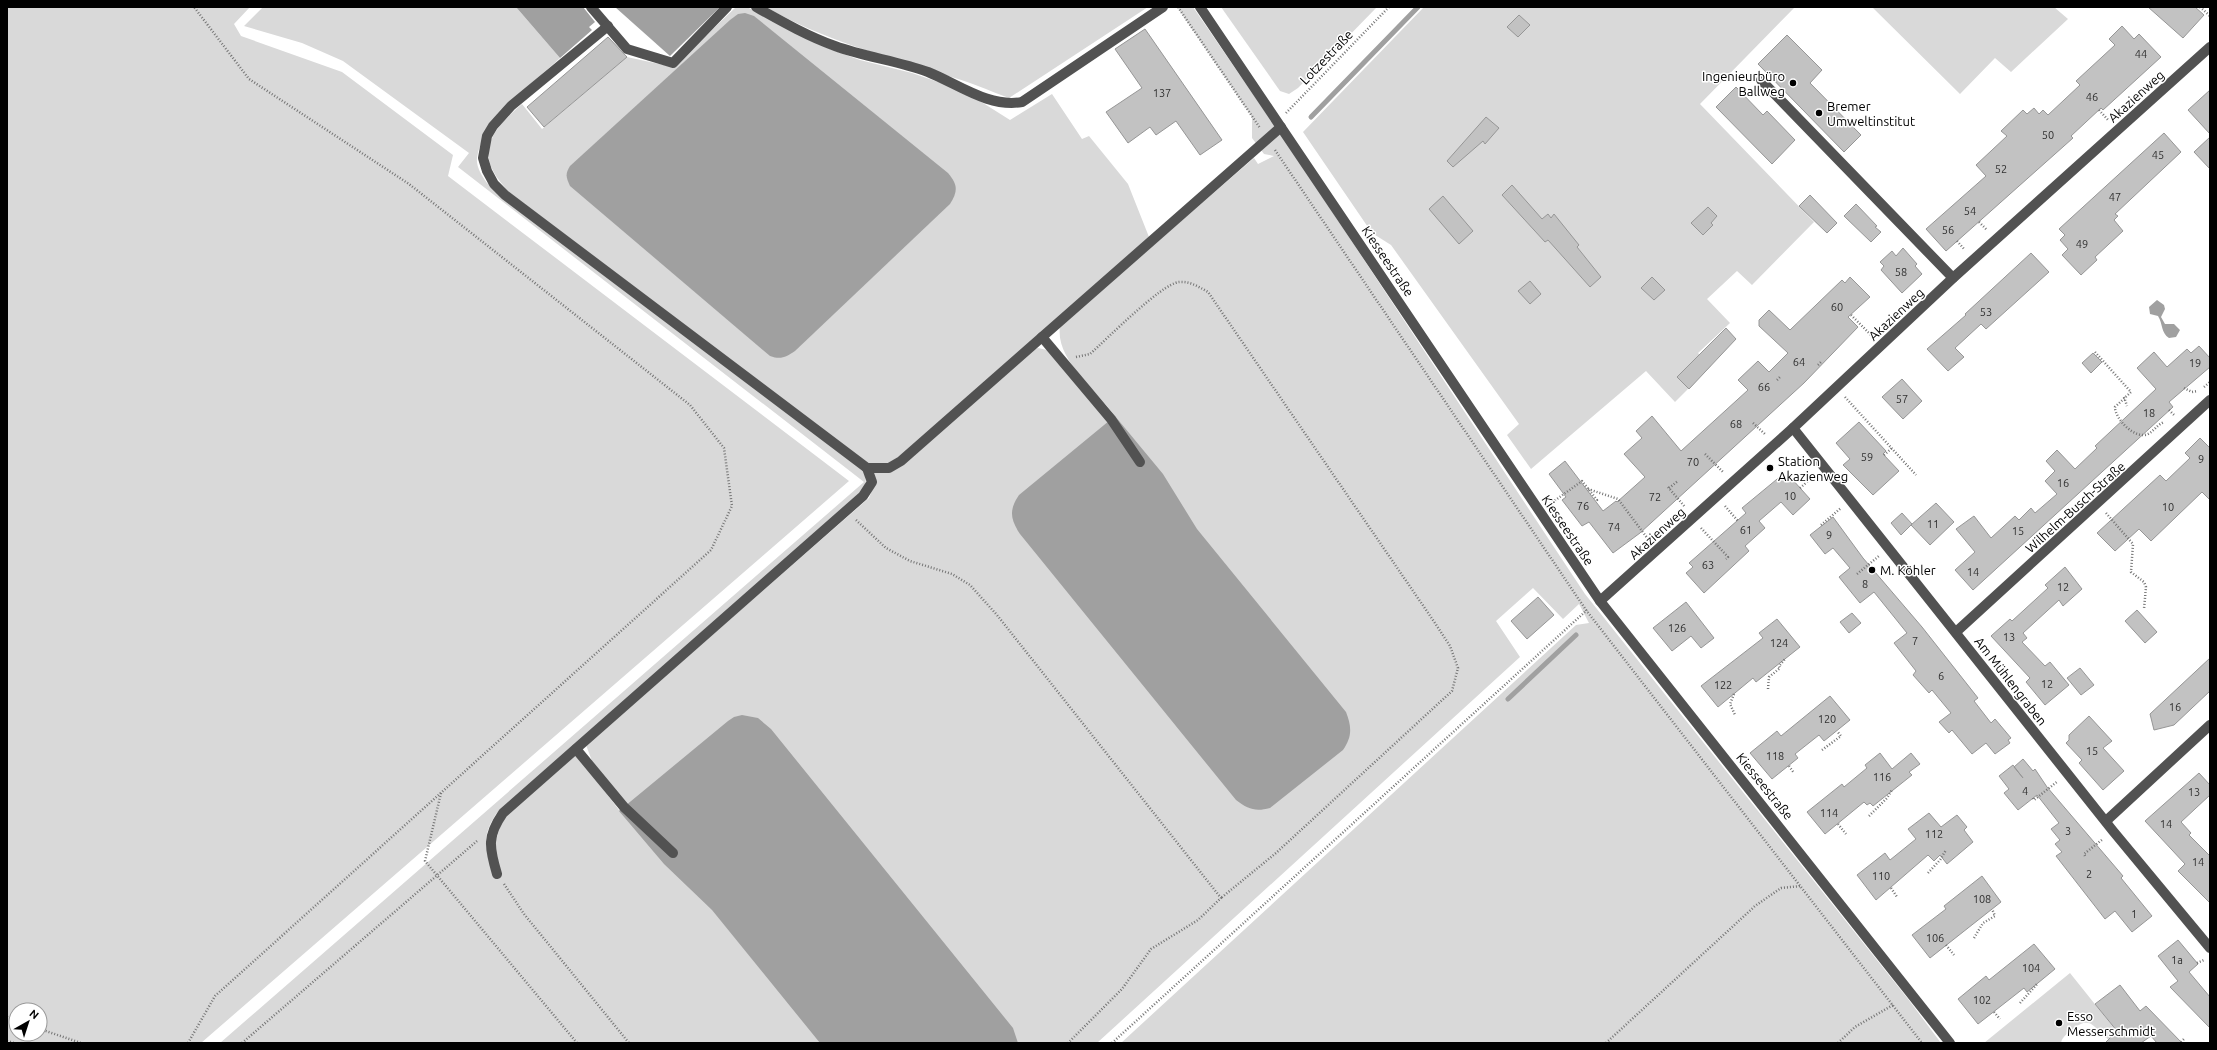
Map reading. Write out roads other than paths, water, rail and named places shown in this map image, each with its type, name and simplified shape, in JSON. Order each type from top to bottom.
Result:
[{"type":"street","points":[[591,7],[627,49],[673,63],[727,7]]},
{"type":"street","points":[[756,7],[785,24],[834,46],[927,72],[994,102],[1010,104],[1022,102],[1163,7]]},
{"type":"street","name":"Kiesseestraße","points":[[1200,7],[1600,601],[1950,1043]]},
{"type":"street","points":[[497,874],[490,848],[490,838],[494,826],[503,813],[863,496],[869,489],[872,482],[867,468],[505,195],[494,184],[487,171],[483,158],[484,148],[488,136],[502,116],[608,26]]},
{"type":"street","name":"Akazienweg","points":[[1600,601],[1793,428],[1953,278],[2210,47]]},
{"type":"street","points":[[1761,80],[1953,278]]},
{"type":"street","points":[[867,468],[889,468],[901,461],[1268,139],[1279,124]]},
{"type":"street","points":[[1042,337],[1112,419],[1140,462]]},
{"type":"street","name":"Wilhelm-Busch-Straße","points":[[1956,632],[2098,504],[2210,400]]},
{"type":"street","name":"Am Mühlengraben","points":[[1793,428],[2067,774],[2210,948]]},
{"type":"street","points":[[2106,821],[2210,725]]},
{"type":"street","points":[[576,748],[624,807],[673,853]]},
{"type":"waterway","points":[[1311,117],[1418,7]]},
{"type":"waterway","points":[[1508,699],[1576,635]]},
{"type":"place","name":"Ingenieurbüro Ballweg","points":[[1793,83]]},
{"type":"place","name":"Bremer Umweltinstitut","points":[[1819,113]]},
{"type":"place","name":"Station Akazienweg","points":[[1770,468]]},
{"type":"place","name":"M. Köhler","points":[[1872,570]]},
{"type":"place","name":"Esso Messerschmidt","points":[[2059,1023]]}]
